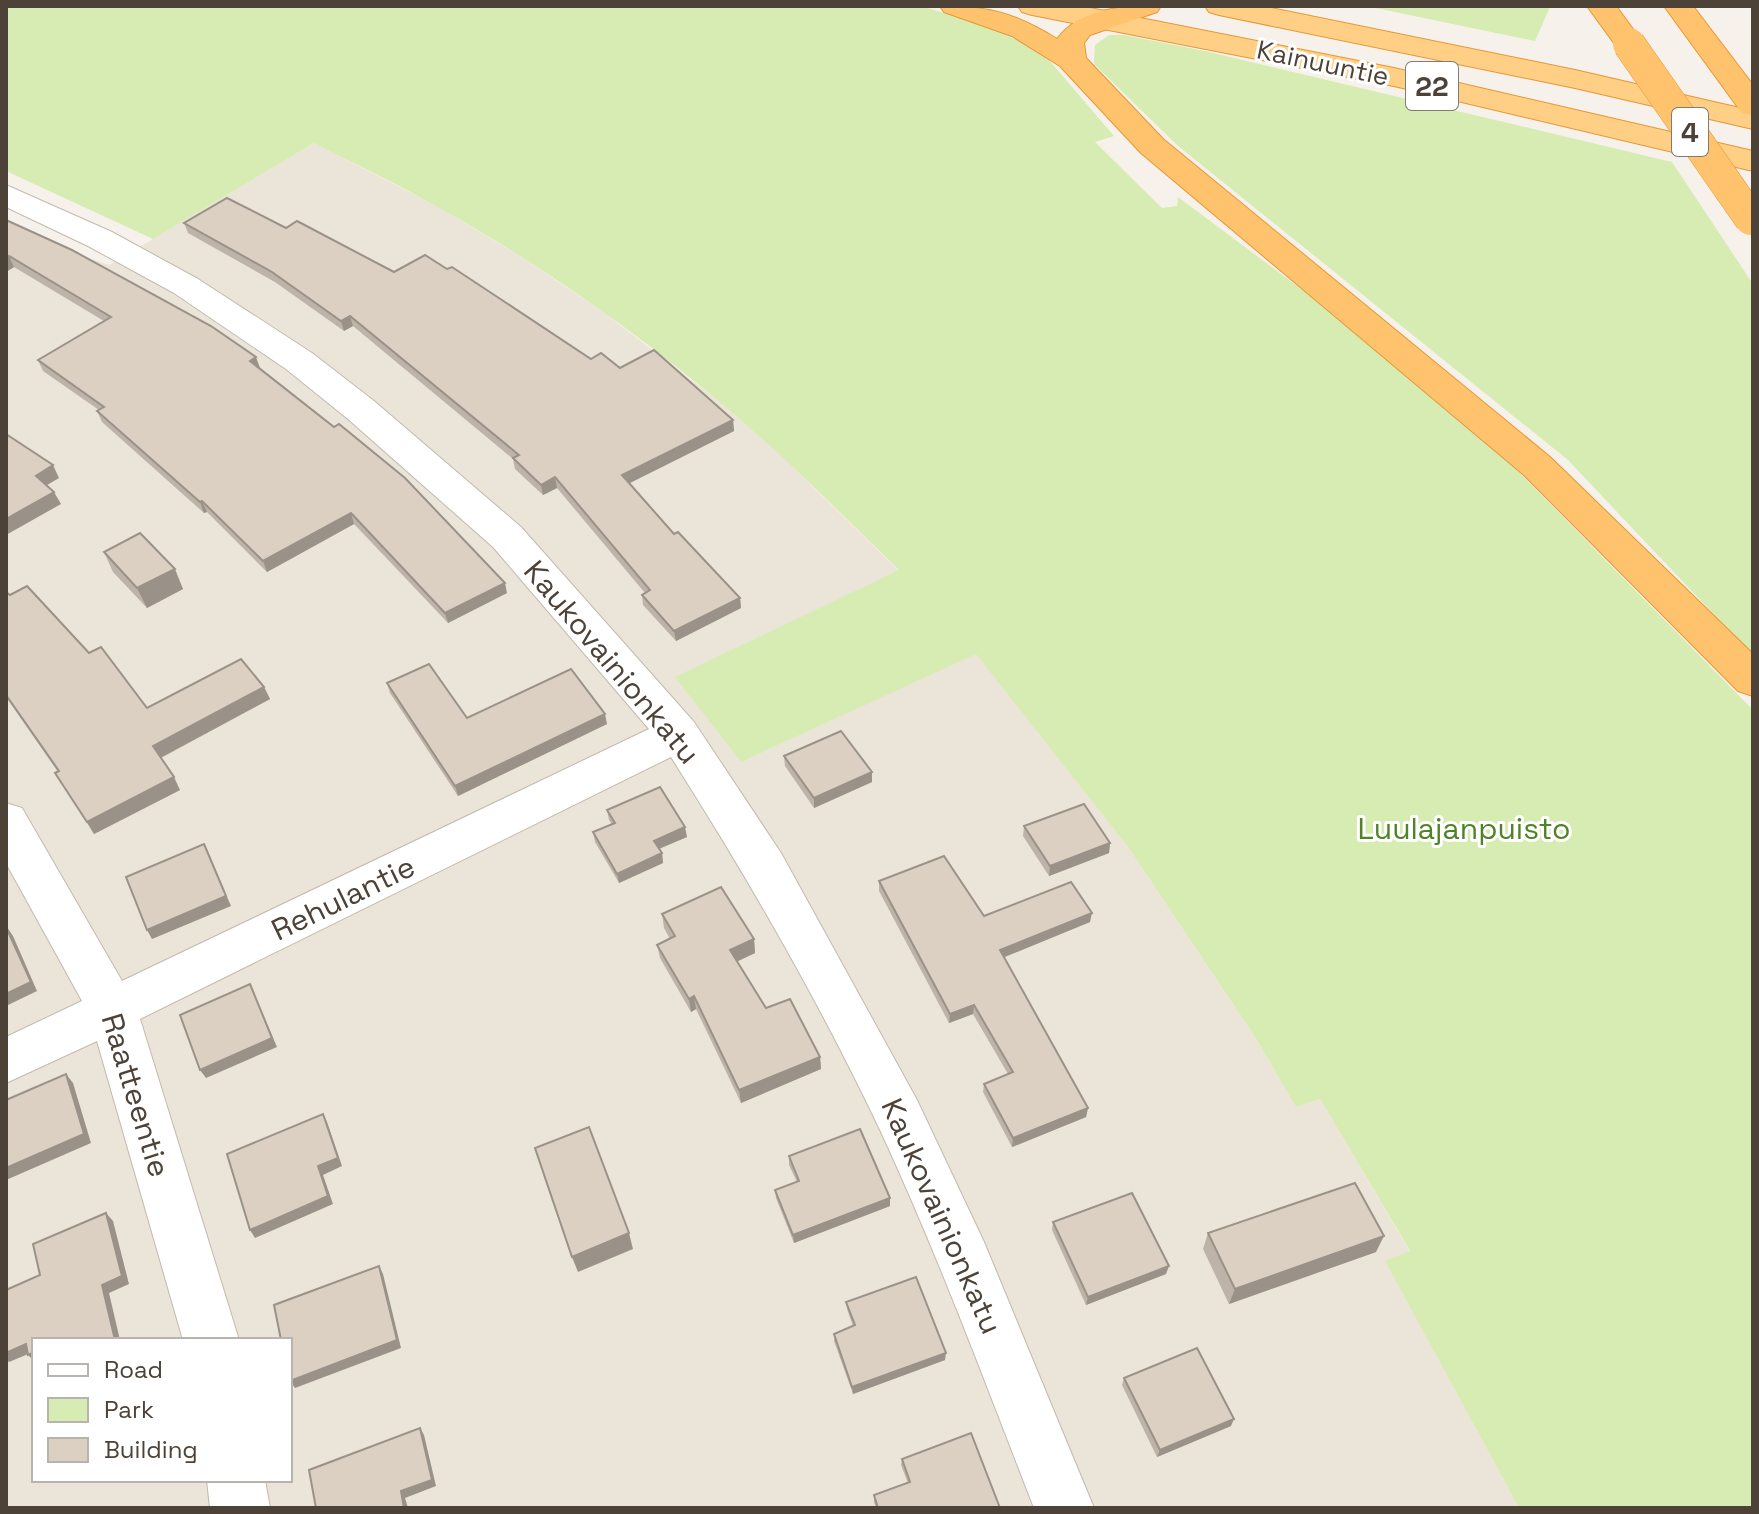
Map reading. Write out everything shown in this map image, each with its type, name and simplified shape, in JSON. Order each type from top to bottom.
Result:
[{"type":"highway","points":[[954,6],[1022,30],[1071,60],[1152,146],[1537,466],[1753,680]]},
{"type":"highway","name":"Kainuuntie","points":[[1032,6],[1109,13],[1575,116],[1753,161]]},
{"type":"highway","points":[[1071,60],[1069,42],[1080,29],[1109,13],[1147,6]]},
{"type":"highway","name":"Kainuuntie","points":[[1219,6],[1575,79],[1753,120]]},
{"type":"highway","name":"4","points":[[1601,6],[1752,221]]},
{"type":"highway","name":"4","points":[[1678,6],[1753,106]]},
{"type":"highway","points":[[1718,60],[1753,94]]},
{"type":"street","name":"Kaukovainionkatu","points":[[6,195],[167,274],[299,361],[349,401],[507,537],[679,734],[765,866],[899,1116],[957,1242],[1064,1508]]},
{"type":"street","name":"Rehulantie","points":[[6,1061],[679,734]]},
{"type":"street","name":"Raatteentie","points":[[6,821],[113,1011],[210,1338]]},
{"type":"street","points":[[236,1482],[240,1508]]},
{"type":"shaded area","points":[[314,143],[442,209],[523,258],[603,312],[720,402],[776,451],[899,571],[676,677],[741,762],[976,653],[1128,847],[1255,1037],[1296,1107],[1320,1099],[1410,1252],[1386,1262],[1519,1508],[6,1508],[6,229],[109,265]]},
{"type":"green space","name":"Luulajanpuisto","points":[[6,6],[921,6],[991,27],[1033,48],[1049,60],[1114,136],[1095,142],[1162,208],[1177,206],[1178,197],[1312,297],[1519,472],[1753,710],[1753,1508],[1519,1508],[1385,1261],[1410,1251],[1320,1099],[1296,1107],[1255,1037],[1128,847],[976,654],[741,762],[675,677],[899,570],[745,424],[656,351],[552,277],[443,210],[314,143],[153,239],[6,171]]},
{"type":"green space","points":[[1366,6],[1549,6],[1550,7],[1535,41]]},
{"type":"green space","points":[[1109,35],[1124,35],[1205,51],[1672,162],[1753,284],[1753,656],[1568,460],[1178,146],[1094,64],[1095,45]]},
{"type":"building","points":[[227,198],[286,228],[297,221],[394,272],[425,255],[447,269],[452,267],[591,359],[601,353],[620,368],[654,350],[733,420],[622,475],[674,534],[678,532],[740,598],[674,631],[642,595],[650,590],[555,477],[541,485],[513,458],[519,455],[350,316],[341,321],[272,272],[184,223]]},
{"type":"building","points":[[6,220],[72,250],[211,326],[256,357],[250,361],[334,427],[339,424],[405,478],[505,583],[445,613],[351,513],[263,561],[202,501],[97,411],[104,407],[38,360],[111,317],[9,256],[6,258]]},
{"type":"building","points":[[6,434],[53,465],[36,476],[54,492],[6,519]]},
{"type":"building","points":[[140,533],[175,569],[137,588],[104,552]]},
{"type":"building","points":[[27,586],[89,653],[101,647],[147,708],[241,659],[264,687],[153,746],[174,777],[87,822],[55,773],[59,771],[6,695],[6,592],[10,595]]},
{"type":"building","points":[[429,664],[467,718],[571,669],[605,714],[455,786],[387,683]]},
{"type":"building","points":[[841,731],[872,772],[814,798],[784,756]]},
{"type":"building","points":[[660,787],[685,827],[654,841],[662,853],[617,874],[593,832],[615,823],[607,810]]},
{"type":"building","points":[[1084,804],[1110,843],[1050,866],[1024,826]]},
{"type":"building","points":[[204,844],[226,896],[147,930],[126,877]]},
{"type":"building","points":[[944,856],[984,916],[1071,882],[1092,913],[1000,950],[1088,1108],[1013,1138],[984,1084],[1013,1072],[974,1005],[950,1014],[879,881]]},
{"type":"building","points":[[721,887],[754,939],[730,950],[766,1008],[790,999],[820,1057],[739,1090],[694,996],[689,999],[657,945],[675,936],[662,914]]},
{"type":"building","points":[[6,927],[31,982],[6,994]]},
{"type":"building","points":[[250,984],[272,1038],[200,1070],[180,1015]]},
{"type":"building","points":[[66,1074],[84,1134],[6,1168],[6,1100]]},
{"type":"building","points":[[323,1114],[338,1158],[318,1166],[328,1196],[250,1230],[227,1154]]},
{"type":"building","points":[[589,1127],[629,1233],[572,1257],[535,1148]]},
{"type":"building","points":[[860,1129],[890,1198],[793,1235],[775,1190],[799,1181],[789,1156]]},
{"type":"building","points":[[1355,1183],[1384,1236],[1235,1289],[1208,1233]]},
{"type":"building","points":[[1132,1193],[1169,1266],[1088,1297],[1053,1222]]},
{"type":"building","points":[[106,1213],[122,1276],[102,1285],[115,1338],[32,1338],[32,1353],[28,1355],[26,1344],[6,1353],[6,1290],[40,1275],[33,1244]]},
{"type":"building","points":[[379,1266],[397,1340],[292,1380],[292,1338],[281,1338],[274,1305]]},
{"type":"building","points":[[916,1277],[946,1353],[852,1387],[834,1334],[855,1325],[846,1302]]},
{"type":"building","points":[[1197,1348],[1234,1419],[1160,1450],[1124,1378]]},
{"type":"building","points":[[420,1428],[432,1480],[401,1491],[404,1508],[316,1508],[309,1470]]},
{"type":"building","points":[[971,1433],[1000,1508],[878,1508],[874,1495],[910,1482],[902,1459]]}]
